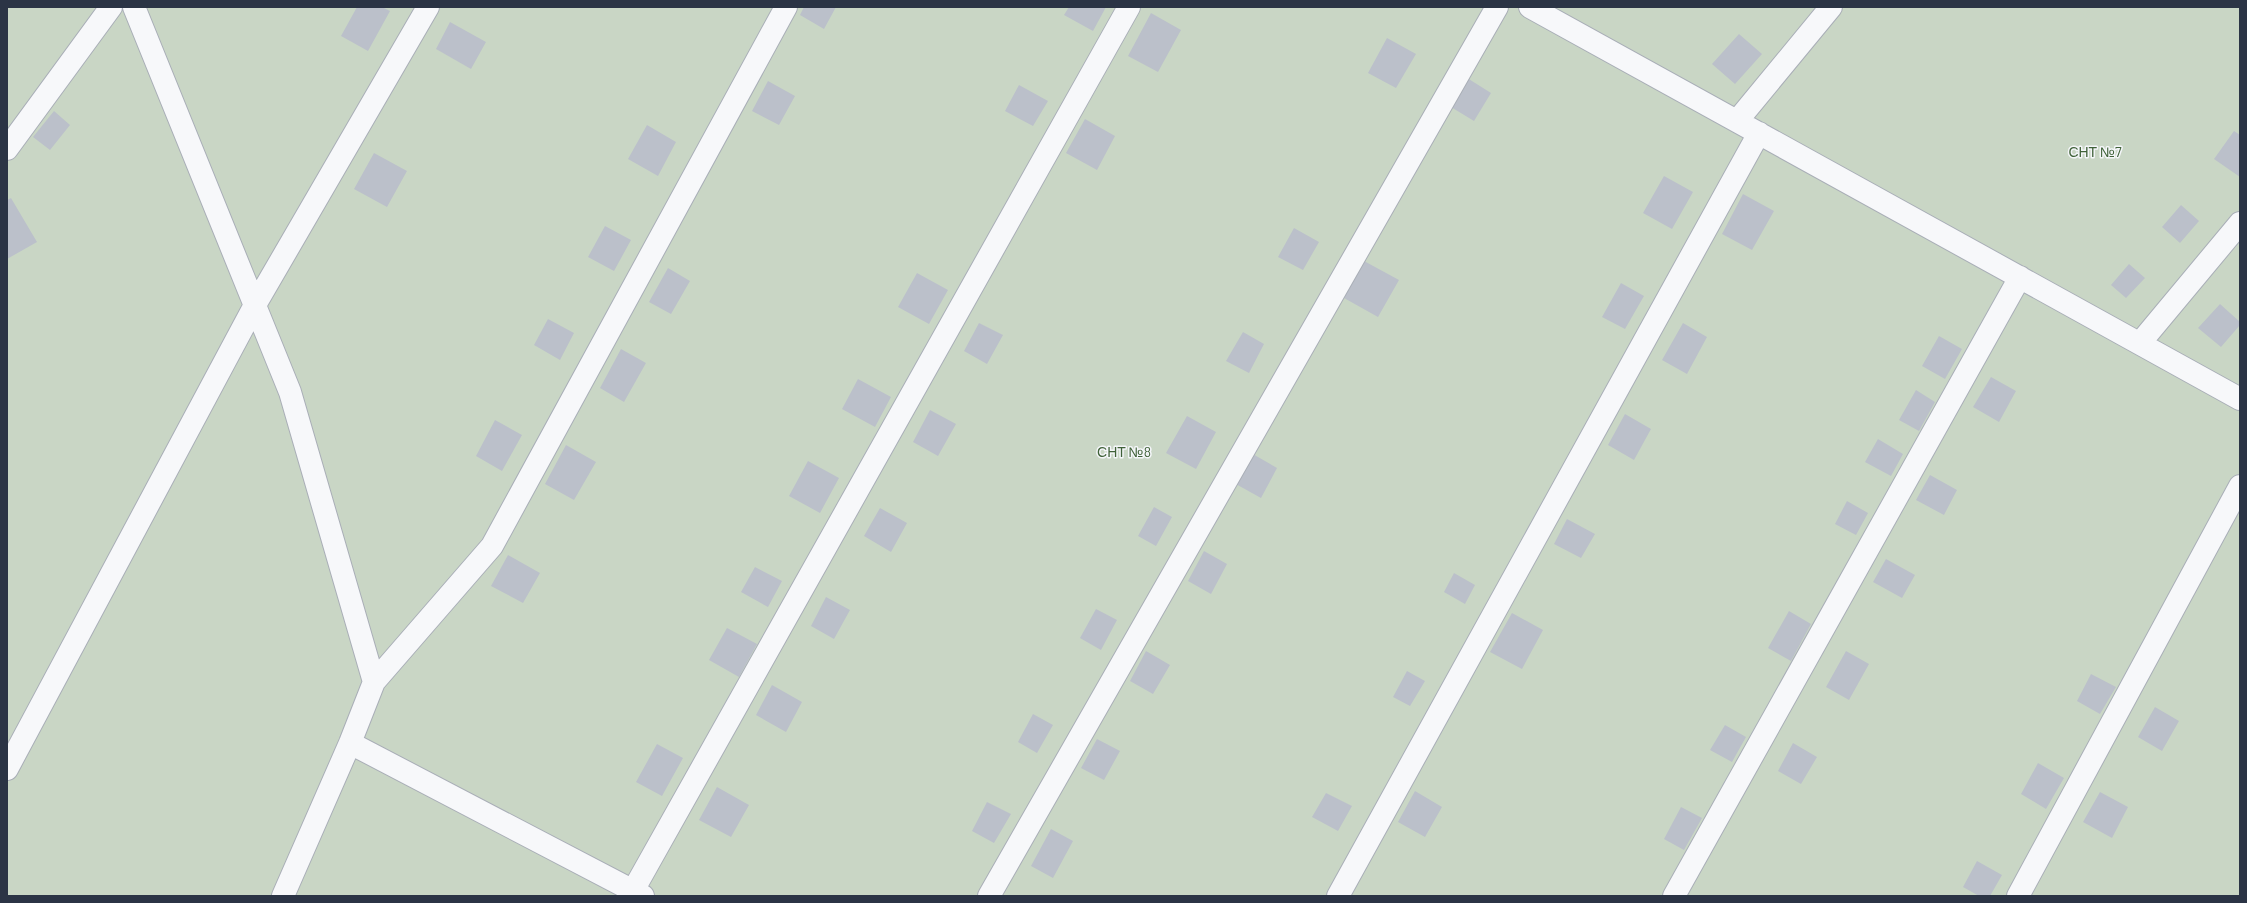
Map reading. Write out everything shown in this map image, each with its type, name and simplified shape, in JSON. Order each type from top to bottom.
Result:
[{"type":"street","points":[[7,149],[111,7]]},
{"type":"street","points":[[134,7],[290,392],[374,682]]},
{"type":"street","points":[[7,769],[255,305],[428,7]]},
{"type":"street","points":[[283,896],[350,743],[374,682],[492,546],[786,7]]},
{"type":"street","points":[[350,743],[635,894],[1129,7]]},
{"type":"street","points":[[989,896],[1497,7]]},
{"type":"street","points":[[1530,7],[2240,399]]},
{"type":"street","points":[[1737,121],[1831,7]]},
{"type":"street","points":[[1338,896],[1759,133]]},
{"type":"street","points":[[2140,344],[2240,223]]},
{"type":"street","points":[[1674,896],[2020,277]]},
{"type":"street","points":[[2018,896],[2240,486]]},
{"type":"green space","name":"СНТ №8","points":[[7,7],[2240,7],[2240,896],[7,896]]},
{"type":"building","points":[[357,7],[382,7],[390,11],[368,51],[341,36]]},
{"type":"building","points":[[804,7],[836,7],[824,29],[800,15]]},
{"type":"building","points":[[1069,7],[1106,7],[1093,31],[1064,15]]},
{"type":"building","points":[[1151,13],[1181,30],[1158,72],[1128,56]]},
{"type":"building","points":[[450,22],[486,42],[471,69],[436,49]]},
{"type":"building","points":[[1739,34],[1762,54],[1735,84],[1712,64]]},
{"type":"building","points":[[1387,38],[1416,54],[1396,88],[1368,73]]},
{"type":"building","points":[[1464,76],[1491,93],[1474,121],[1446,104]]},
{"type":"building","points":[[768,81],[795,96],[779,125],[752,111]]},
{"type":"building","points":[[1019,85],[1048,101],[1033,126],[1005,111]]},
{"type":"building","points":[[54,111],[70,125],[50,150],[33,137]]},
{"type":"building","points":[[1085,119],[1115,136],[1097,170],[1066,153]]},
{"type":"building","points":[[647,125],[676,142],[658,176],[628,159]]},
{"type":"building","points":[[2234,131],[2240,135],[2240,177],[2214,159]]},
{"type":"building","points":[[374,153],[407,171],[387,207],[354,189]]},
{"type":"building","points":[[1664,176],[1693,192],[1672,229],[1643,213]]},
{"type":"building","points":[[1743,194],[1774,211],[1752,250],[1722,234]]},
{"type":"building","points":[[11,198],[37,242],[7,259],[7,200]]},
{"type":"building","points":[[2181,205],[2199,221],[2180,243],[2162,227]]},
{"type":"building","points":[[605,226],[631,240],[614,271],[588,257]]},
{"type":"building","points":[[1294,228],[1319,242],[1303,270],[1278,257]]},
{"type":"building","points":[[1364,261],[1399,280],[1378,317],[1344,298]]},
{"type":"building","points":[[2129,264],[2145,278],[2126,298],[2111,285]]},
{"type":"building","points":[[668,268],[690,281],[671,314],[649,302]]},
{"type":"building","points":[[917,273],[948,290],[929,324],[898,307]]},
{"type":"building","points":[[1621,283],[1644,296],[1625,329],[1602,317]]},
{"type":"building","points":[[2220,304],[2240,322],[2240,325],[2221,347],[2198,328]]},
{"type":"building","points":[[548,319],[574,333],[560,360],[534,345]]},
{"type":"building","points":[[979,323],[1003,335],[987,364],[964,351]]},
{"type":"building","points":[[1683,323],[1707,337],[1687,374],[1662,360]]},
{"type":"building","points":[[1243,332],[1264,344],[1249,373],[1226,361]]},
{"type":"building","points":[[1939,336],[1962,349],[1945,379],[1922,366]]},
{"type":"building","points":[[621,349],[646,363],[624,402],[600,388]]},
{"type":"building","points":[[1991,377],[2016,391],[1999,422],[1973,407]]},
{"type":"building","points":[[858,379],[891,397],[875,427],[842,409]]},
{"type":"building","points":[[1916,390],[1935,402],[1919,431],[1899,420]]},
{"type":"building","points":[[930,410],[956,424],[938,456],[913,442]]},
{"type":"building","points":[[1625,414],[1651,429],[1634,460],[1608,445]]},
{"type":"building","points":[[1187,416],[1216,432],[1196,469],[1166,453]]},
{"type":"building","points":[[495,420],[522,435],[502,471],[476,456]]},
{"type":"building","points":[[1878,439],[1903,454],[1891,476],[1865,462]]},
{"type":"building","points":[[566,445],[596,462],[574,500],[545,484]]},
{"type":"building","points":[[1251,453],[1277,468],[1261,498],[1234,483]]},
{"type":"building","points":[[808,461],[839,478],[820,513],[789,496]]},
{"type":"building","points":[[1930,475],[1957,490],[1944,515],[1916,500]]},
{"type":"building","points":[[1847,501],[1868,513],[1856,535],[1835,524]]},
{"type":"building","points":[[1154,507],[1172,517],[1156,546],[1138,536]]},
{"type":"building","points":[[880,508],[907,523],[891,552],[864,536]]},
{"type":"building","points":[[1567,519],[1595,534],[1581,558],[1554,544]]},
{"type":"building","points":[[1204,551],[1227,564],[1211,594],[1188,581]]},
{"type":"building","points":[[508,555],[540,573],[523,603],[491,586]]},
{"type":"building","points":[[1886,559],[1915,575],[1902,598],[1873,582]]},
{"type":"building","points":[[755,567],[782,581],[768,607],[741,592]]},
{"type":"building","points":[[1454,573],[1475,585],[1465,604],[1444,592]]},
{"type":"building","points":[[826,597],[850,610],[834,639],[811,626]]},
{"type":"building","points":[[1096,609],[1117,620],[1101,650],[1080,638]]},
{"type":"building","points":[[1789,611],[1811,624],[1791,661],[1768,648]]},
{"type":"building","points":[[1512,613],[1543,630],[1522,669],[1490,652]]},
{"type":"building","points":[[727,628],[757,644],[739,677],[709,660]]},
{"type":"building","points":[[1146,651],[1170,665],[1153,694],[1130,681]]},
{"type":"building","points":[[1846,651],[1869,664],[1849,700],[1826,687]]},
{"type":"building","points":[[1407,671],[1425,681],[1410,706],[1393,697]]},
{"type":"building","points":[[2091,674],[2116,687],[2100,714],[2077,701]]},
{"type":"building","points":[[772,685],[802,702],[786,732],[756,715]]},
{"type":"building","points":[[2155,707],[2179,721],[2162,751],[2138,737]]},
{"type":"building","points":[[1033,714],[1053,725],[1037,753],[1018,742]]},
{"type":"building","points":[[1725,725],[1746,737],[1732,762],[1710,750]]},
{"type":"building","points":[[1097,739],[1120,751],[1104,780],[1081,768]]},
{"type":"building","points":[[1793,743],[1817,757],[1801,784],[1778,771]]},
{"type":"building","points":[[657,744],[683,758],[662,796],[636,782]]},
{"type":"building","points":[[2038,763],[2064,778],[2046,809],[2021,794]]},
{"type":"building","points":[[717,787],[749,805],[731,837],[699,820]]},
{"type":"building","points":[[1415,791],[1442,807],[1425,837],[1398,822]]},
{"type":"building","points":[[2100,792],[2128,807],[2112,838],[2083,822]]},
{"type":"building","points":[[1326,793],[1352,806],[1338,831],[1312,817]]},
{"type":"building","points":[[987,802],[1011,814],[994,843],[972,831]]},
{"type":"building","points":[[1681,807],[1702,818],[1684,850],[1664,839]]},
{"type":"building","points":[[1051,829],[1073,841],[1053,878],[1031,866]]},
{"type":"building","points":[[1977,861],[2002,875],[1990,896],[1979,896],[1963,887]]},
{"type":"park label","name":"СНТ №7","points":[[2095,152]]}]
